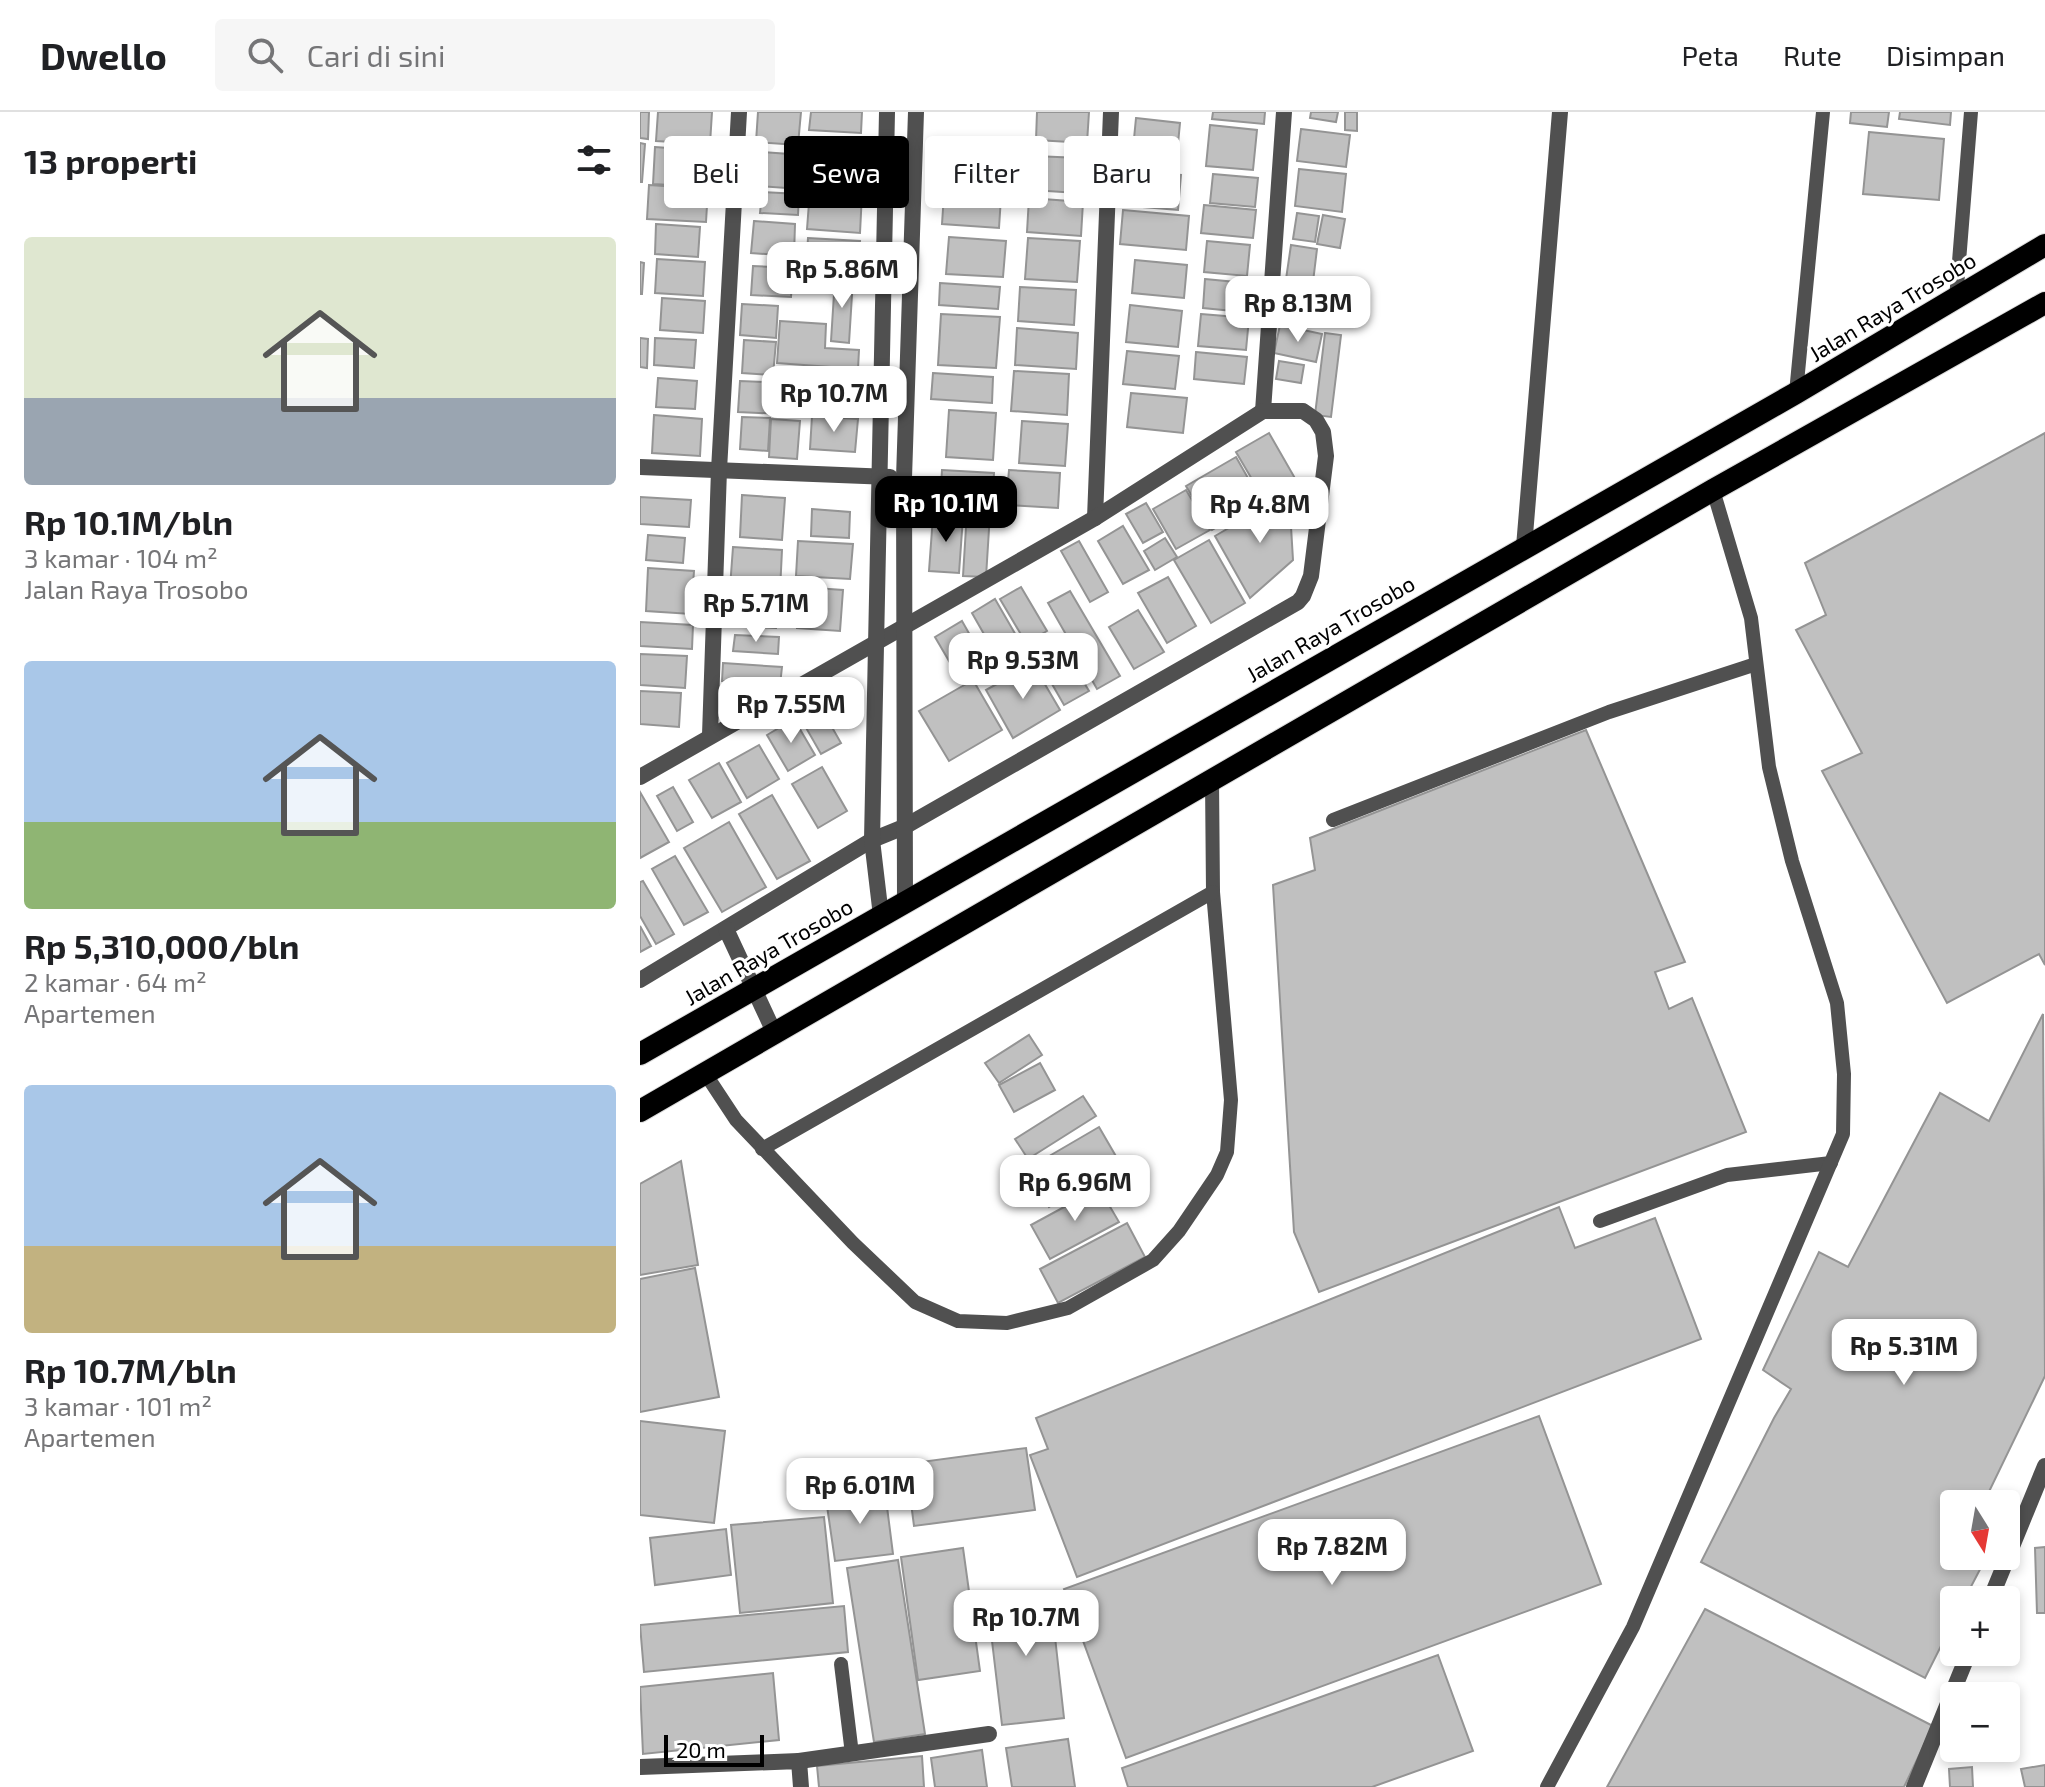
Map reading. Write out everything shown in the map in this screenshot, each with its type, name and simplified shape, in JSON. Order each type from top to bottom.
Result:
[{"type":"highway","name":"Jalan Raya Trosobo","points":[[640,1054],[1796,393],[2045,245]]},
{"type":"highway","points":[[640,1111],[1713,490],[2045,303]]},
{"type":"street","points":[[710,735],[719,470],[739,112]]},
{"type":"street","points":[[881,916],[872,840],[887,112]]},
{"type":"street","points":[[905,902],[904,478],[916,112]]},
{"type":"street","points":[[1095,518],[1111,112]]},
{"type":"street","points":[[1263,411],[1284,112]]},
{"type":"street","points":[[1524,547],[1560,112]]},
{"type":"street","points":[[887,209],[914,211]]},
{"type":"street","points":[[640,777],[1095,518],[1263,411],[1303,411],[1316,420],[1323,432],[1326,456],[1311,576],[1303,596],[1290,608],[904,827],[872,840],[640,980]]},
{"type":"street","points":[[640,467],[904,478]]},
{"type":"street","points":[[726,929],[774,1032]]},
{"type":"street","points":[[1996,1586],[2045,1466]]},
{"type":"street","points":[[1914,1787],[1963,1666]]},
{"type":"street","points":[[640,1767],[799,1761],[989,1734]]},
{"type":"street","points":[[799,1761],[801,1787]]},
{"type":"lane","points":[[1796,393],[1823,112]]},
{"type":"lane","points":[[1956,299],[1971,112]]},
{"type":"lane","points":[[1547,1787],[1633,1627],[1843,1134],[1844,1074],[1837,1003],[1792,861],[1769,767],[1751,618],[1713,490]]},
{"type":"lane","points":[[1333,820],[1609,712],[1756,664]]},
{"type":"lane","points":[[705,1073],[736,1120],[853,1243],[915,1302],[958,1321],[1007,1323],[1068,1308],[1153,1260],[1179,1231],[1217,1175],[1227,1152],[1231,1100],[1213,892],[1212,780]]},
{"type":"lane","points":[[762,1149],[1213,892]]},
{"type":"lane","points":[[1600,1221],[1727,1175],[1831,1163]]},
{"type":"lane","points":[[841,1664],[852,1754]]},
{"type":"building","points":[[640,112],[649,112],[648,139],[640,138]]},
{"type":"building","points":[[658,112],[712,112],[710,136],[664,136],[664,141],[656,141]]},
{"type":"building","points":[[758,112],[801,112],[799,136],[784,136],[784,144],[768,143],[768,136],[756,136]]},
{"type":"building","points":[[811,112],[862,112],[861,133],[809,130]]},
{"type":"building","points":[[1037,112],[1089,112],[1087,136],[1064,136],[1064,142],[1036,136]]},
{"type":"building","points":[[1213,112],[1265,112],[1264,124],[1212,119]]},
{"type":"building","points":[[1311,112],[1338,112],[1336,122],[1310,118]]},
{"type":"building","points":[[1345,112],[1357,112],[1357,131],[1345,130]]},
{"type":"building","points":[[1851,112],[1889,112],[1887,127],[1850,123]]},
{"type":"building","points":[[1900,112],[1951,112],[1950,125],[1899,119]]},
{"type":"building","points":[[1136,118],[1180,123],[1179,136],[1134,136]]},
{"type":"building","points":[[1210,125],[1257,130],[1253,170],[1206,166]]},
{"type":"building","points":[[1301,129],[1350,135],[1346,167],[1297,161]]},
{"type":"building","points":[[1869,132],[1944,139],[1939,200],[1863,194]]},
{"type":"building","points":[[640,143],[645,144],[642,182],[640,182]]},
{"type":"building","points":[[655,147],[664,148],[664,185],[653,184]]},
{"type":"building","points":[[768,152],[784,154],[784,188],[768,187]]},
{"type":"building","points":[[1048,157],[1064,157],[1064,192],[1048,191]]},
{"type":"building","points":[[1299,169],[1346,174],[1342,212],[1295,206]]},
{"type":"building","points":[[1213,174],[1258,178],[1255,207],[1210,203]]},
{"type":"building","points":[[649,185],[664,186],[664,208],[707,208],[706,222],[647,219]]},
{"type":"building","points":[[768,192],[784,193],[784,208],[798,208],[798,215],[760,213],[760,208],[768,208]]},
{"type":"building","points":[[1048,199],[1064,201],[1064,208],[1083,208],[1081,236],[1027,232],[1028,208],[1048,208]]},
{"type":"building","points":[[1204,205],[1256,210],[1253,238],[1201,233]]},
{"type":"building","points":[[809,208],[861,208],[860,233],[807,229]]},
{"type":"building","points":[[943,208],[1000,208],[999,228],[942,224]]},
{"type":"building","points":[[1123,210],[1189,216],[1186,250],[1120,244]]},
{"type":"building","points":[[1297,213],[1319,216],[1315,242],[1293,239]]},
{"type":"building","points":[[1323,215],[1345,219],[1340,248],[1317,244]]},
{"type":"building","points":[[754,221],[795,224],[794,256],[751,253]]},
{"type":"building","points":[[656,224],[700,227],[698,257],[655,254]]},
{"type":"building","points":[[949,237],[1006,241],[1003,277],[946,274]]},
{"type":"building","points":[[808,238],[860,241],[857,272],[806,269]]},
{"type":"building","points":[[1028,238],[1080,241],[1077,282],[1025,279]]},
{"type":"building","points":[[1207,241],[1250,245],[1247,276],[1204,272]]},
{"type":"building","points":[[1291,245],[1317,249],[1313,282],[1286,279]]},
{"type":"building","points":[[657,259],[705,262],[703,296],[655,293]]},
{"type":"building","points":[[1135,260],[1187,265],[1184,298],[1132,293]]},
{"type":"building","points":[[640,262],[644,263],[642,294],[640,294]]},
{"type":"building","points":[[753,266],[793,268],[791,297],[751,295]]},
{"type":"building","points":[[835,278],[853,279],[849,343],[831,341]]},
{"type":"building","points":[[1205,279],[1246,283],[1243,312],[1203,308]]},
{"type":"building","points":[[940,283],[1000,287],[998,309],[939,305]]},
{"type":"building","points":[[1276,285],[1334,295],[1328,326],[1270,317]]},
{"type":"building","points":[[1020,287],[1076,290],[1074,325],[1018,321]]},
{"type":"building","points":[[662,298],[705,301],[703,333],[660,330]]},
{"type":"building","points":[[742,304],[778,306],[776,338],[740,335]]},
{"type":"building","points":[[1130,305],[1182,311],[1178,347],[1126,342]]},
{"type":"building","points":[[941,314],[1000,317],[996,368],[938,365]]},
{"type":"building","points":[[1201,314],[1249,318],[1246,350],[1198,346]]},
{"type":"building","points":[[780,321],[826,324],[825,348],[859,350],[858,369],[777,363]]},
{"type":"building","points":[[1280,325],[1322,334],[1316,362],[1274,353]]},
{"type":"building","points":[[1017,328],[1078,333],[1076,369],[1015,365]]},
{"type":"building","points":[[1325,333],[1341,335],[1331,417],[1315,415]]},
{"type":"building","points":[[640,338],[648,339],[647,368],[640,367]]},
{"type":"building","points":[[655,338],[696,340],[694,368],[654,365]]},
{"type":"building","points":[[744,340],[776,342],[773,375],[742,373]]},
{"type":"building","points":[[1127,351],[1179,356],[1175,389],[1123,384]]},
{"type":"building","points":[[1196,352],[1247,357],[1244,384],[1194,379]]},
{"type":"building","points":[[1279,361],[1304,365],[1301,383],[1276,379]]},
{"type":"building","points":[[1014,371],[1069,374],[1067,415],[1011,411]]},
{"type":"building","points":[[801,373],[851,377],[849,409],[799,406]]},
{"type":"building","points":[[933,373],[993,377],[992,403],[931,399]]},
{"type":"building","points":[[658,378],[697,381],[695,409],[656,407]]},
{"type":"building","points":[[740,381],[784,383],[782,414],[738,412]]},
{"type":"building","points":[[1131,393],[1187,398],[1183,433],[1127,427]]},
{"type":"building","points":[[949,410],[996,413],[993,460],[946,457]]},
{"type":"building","points":[[654,415],[702,419],[700,456],[652,453]]},
{"type":"building","points":[[812,416],[858,419],[855,452],[810,449]]},
{"type":"building","points":[[742,417],[770,418],[768,451],[740,449]]},
{"type":"building","points":[[771,419],[800,421],[797,459],[769,457]]},
{"type":"building","points":[[1022,421],[1068,424],[1065,466],[1019,463]]},
{"type":"building","points":[[1269,433],[1296,480],[1263,498],[1236,452]]},
{"type":"building","points":[[2045,433],[2045,965],[2039,954],[1947,1003],[1822,771],[1862,753],[1796,630],[1826,615],[1805,563]]},
{"type":"building","points":[[1236,457],[1261,501],[1212,530],[1186,486]]},
{"type":"building","points":[[942,470],[994,473],[992,508],[940,504]]},
{"type":"building","points":[[1009,470],[1060,473],[1058,508],[1006,505]]},
{"type":"building","points":[[1186,490],[1210,530],[1176,549],[1153,509]]},
{"type":"building","points":[[1289,493],[1293,560],[1250,598],[1215,536]]},
{"type":"building","points":[[742,495],[785,498],[782,540],[740,537]]},
{"type":"building","points":[[640,497],[691,500],[689,527],[640,524]]},
{"type":"building","points":[[1146,503],[1163,532],[1143,543],[1126,514]]},
{"type":"building","points":[[812,509],[850,512],[849,538],[811,536]]},
{"type":"building","points":[[967,511],[990,513],[986,577],[963,576]]},
{"type":"building","points":[[933,516],[963,517],[959,573],[929,571]]},
{"type":"building","points":[[1123,526],[1149,570],[1123,584],[1098,541]]},
{"type":"building","points":[[648,535],[685,538],[683,563],[646,560]]},
{"type":"building","points":[[1165,538],[1177,557],[1155,570],[1144,551]]},
{"type":"building","points":[[1209,540],[1245,603],[1211,623],[1174,560]]},
{"type":"building","points":[[798,541],[853,544],[850,579],[796,576]]},
{"type":"building","points":[[1079,541],[1108,592],[1090,602],[1061,551]]},
{"type":"building","points":[[733,547],[782,550],[780,591],[730,588]]},
{"type":"building","points":[[648,568],[694,571],[691,614],[646,611]]},
{"type":"building","points":[[1168,577],[1196,626],[1167,643],[1138,593]]},
{"type":"building","points":[[800,587],[843,590],[840,631],[797,628]]},
{"type":"building","points":[[1021,587],[1047,631],[1026,643],[1000,599]]},
{"type":"building","points":[[1070,591],[1120,676],[1097,689],[1048,603]]},
{"type":"building","points":[[732,597],[777,599],[776,610],[731,608]]},
{"type":"building","points":[[995,599],[1021,644],[997,657],[972,613]]},
{"type":"building","points":[[1138,610],[1164,652],[1134,669],[1109,627]]},
{"type":"building","points":[[725,617],[777,620],[776,628],[724,625]]},
{"type":"building","points":[[962,621],[983,658],[956,673],[935,637]]},
{"type":"building","points":[[640,622],[693,625],[692,649],[640,646]]},
{"type":"building","points":[[735,635],[779,637],[778,654],[733,651]]},
{"type":"building","points":[[640,654],[687,656],[685,688],[640,685]]},
{"type":"building","points":[[1068,656],[1089,691],[1064,705],[1044,670]]},
{"type":"building","points":[[723,663],[782,667],[780,685],[722,681]]},
{"type":"building","points":[[1033,664],[1060,710],[1013,738],[986,690]]},
{"type":"building","points":[[973,680],[1002,730],[949,761],[919,711]]},
{"type":"building","points":[[640,691],[681,693],[679,727],[640,724]]},
{"type":"building","points":[[821,708],[841,743],[821,754],[801,719]]},
{"type":"building","points":[[794,719],[815,755],[788,771],[767,735]]},
{"type":"building","points":[[1586,730],[1685,962],[1655,972],[1669,1009],[1692,998],[1746,1132],[1319,1292],[1294,1232],[1273,885],[1315,870],[1310,838]]},
{"type":"building","points":[[759,745],[779,779],[747,798],[727,763]]},
{"type":"building","points":[[719,763],[741,802],[712,818],[689,780]]},
{"type":"building","points":[[822,767],[847,811],[818,828],[792,784]]},
{"type":"building","points":[[673,787],[693,822],[677,831],[657,796]]},
{"type":"building","points":[[640,792],[669,842],[640,858]]},
{"type":"building","points":[[772,795],[810,861],[777,879],[739,814]]},
{"type":"building","points":[[729,822],[766,887],[722,912],[684,848]]},
{"type":"building","points":[[675,856],[708,912],[684,925],[652,869]]},
{"type":"building","points":[[643,881],[674,934],[656,944],[640,916],[640,882]]},
{"type":"building","points":[[640,926],[651,946],[640,952]]},
{"type":"building","points":[[2043,1014],[2045,1376],[1990,1490],[1940,1490],[1940,1570],[1980,1570],[1971,1586],[1940,1586],[1940,1648],[1925,1678],[1701,1562],[1791,1389],[1763,1370],[1819,1252],[1848,1267],[1940,1093],[1989,1121]]},
{"type":"building","points":[[1029,1035],[1042,1055],[999,1083],[985,1063]]},
{"type":"building","points":[[1040,1063],[1055,1090],[1014,1112],[999,1085]]},
{"type":"building","points":[[1083,1096],[1096,1116],[1028,1159],[1015,1139]]},
{"type":"building","points":[[1099,1127],[1121,1165],[1049,1207],[1027,1169]]},
{"type":"building","points":[[681,1161],[698,1265],[640,1275],[640,1184]]},
{"type":"building","points":[[1099,1188],[1119,1222],[1050,1259],[1031,1225]]},
{"type":"building","points":[[1559,1207],[1575,1248],[1655,1218],[1701,1339],[1077,1577],[1030,1455],[1048,1449],[1036,1418]]},
{"type":"building","points":[[1127,1223],[1145,1257],[1058,1303],[1040,1269]]},
{"type":"building","points":[[695,1268],[719,1397],[640,1412],[640,1279]]},
{"type":"building","points":[[1539,1416],[1601,1584],[1126,1758],[1064,1589]]},
{"type":"building","points":[[640,1421],[725,1431],[714,1523],[640,1515]]},
{"type":"building","points":[[1026,1448],[1035,1510],[914,1526],[906,1464]]},
{"type":"building","points":[[885,1491],[893,1554],[835,1561],[826,1499]]},
{"type":"building","points":[[824,1517],[833,1603],[740,1613],[731,1525]]},
{"type":"building","points":[[726,1529],[731,1575],[655,1585],[650,1538]]},
{"type":"building","points":[[2045,1547],[2045,1613],[2037,1613],[2035,1548]]},
{"type":"building","points":[[963,1548],[980,1671],[918,1680],[901,1557]]},
{"type":"building","points":[[898,1560],[925,1734],[874,1742],[847,1568]]},
{"type":"building","points":[[1050,1592],[1064,1718],[1002,1725],[987,1599]]},
{"type":"building","points":[[844,1606],[848,1652],[644,1672],[640,1625]]},
{"type":"building","points":[[1705,1609],[1933,1726],[1904,1787],[1607,1787]]},
{"type":"building","points":[[1438,1655],[1473,1751],[1372,1787],[1128,1787],[1122,1768]]},
{"type":"building","points":[[773,1673],[779,1740],[643,1754],[640,1687]]},
{"type":"building","points":[[1068,1739],[1075,1787],[1012,1787],[1006,1748]]},
{"type":"building","points":[[982,1750],[987,1787],[935,1787],[931,1758]]},
{"type":"building","points":[[922,1756],[924,1787],[819,1787],[817,1766]]},
{"type":"building","points":[[2045,1765],[2045,1787],[2025,1787],[2021,1769]]},
{"type":"building","points":[[1972,1767],[1973,1787],[1950,1787],[1949,1769]]}]
